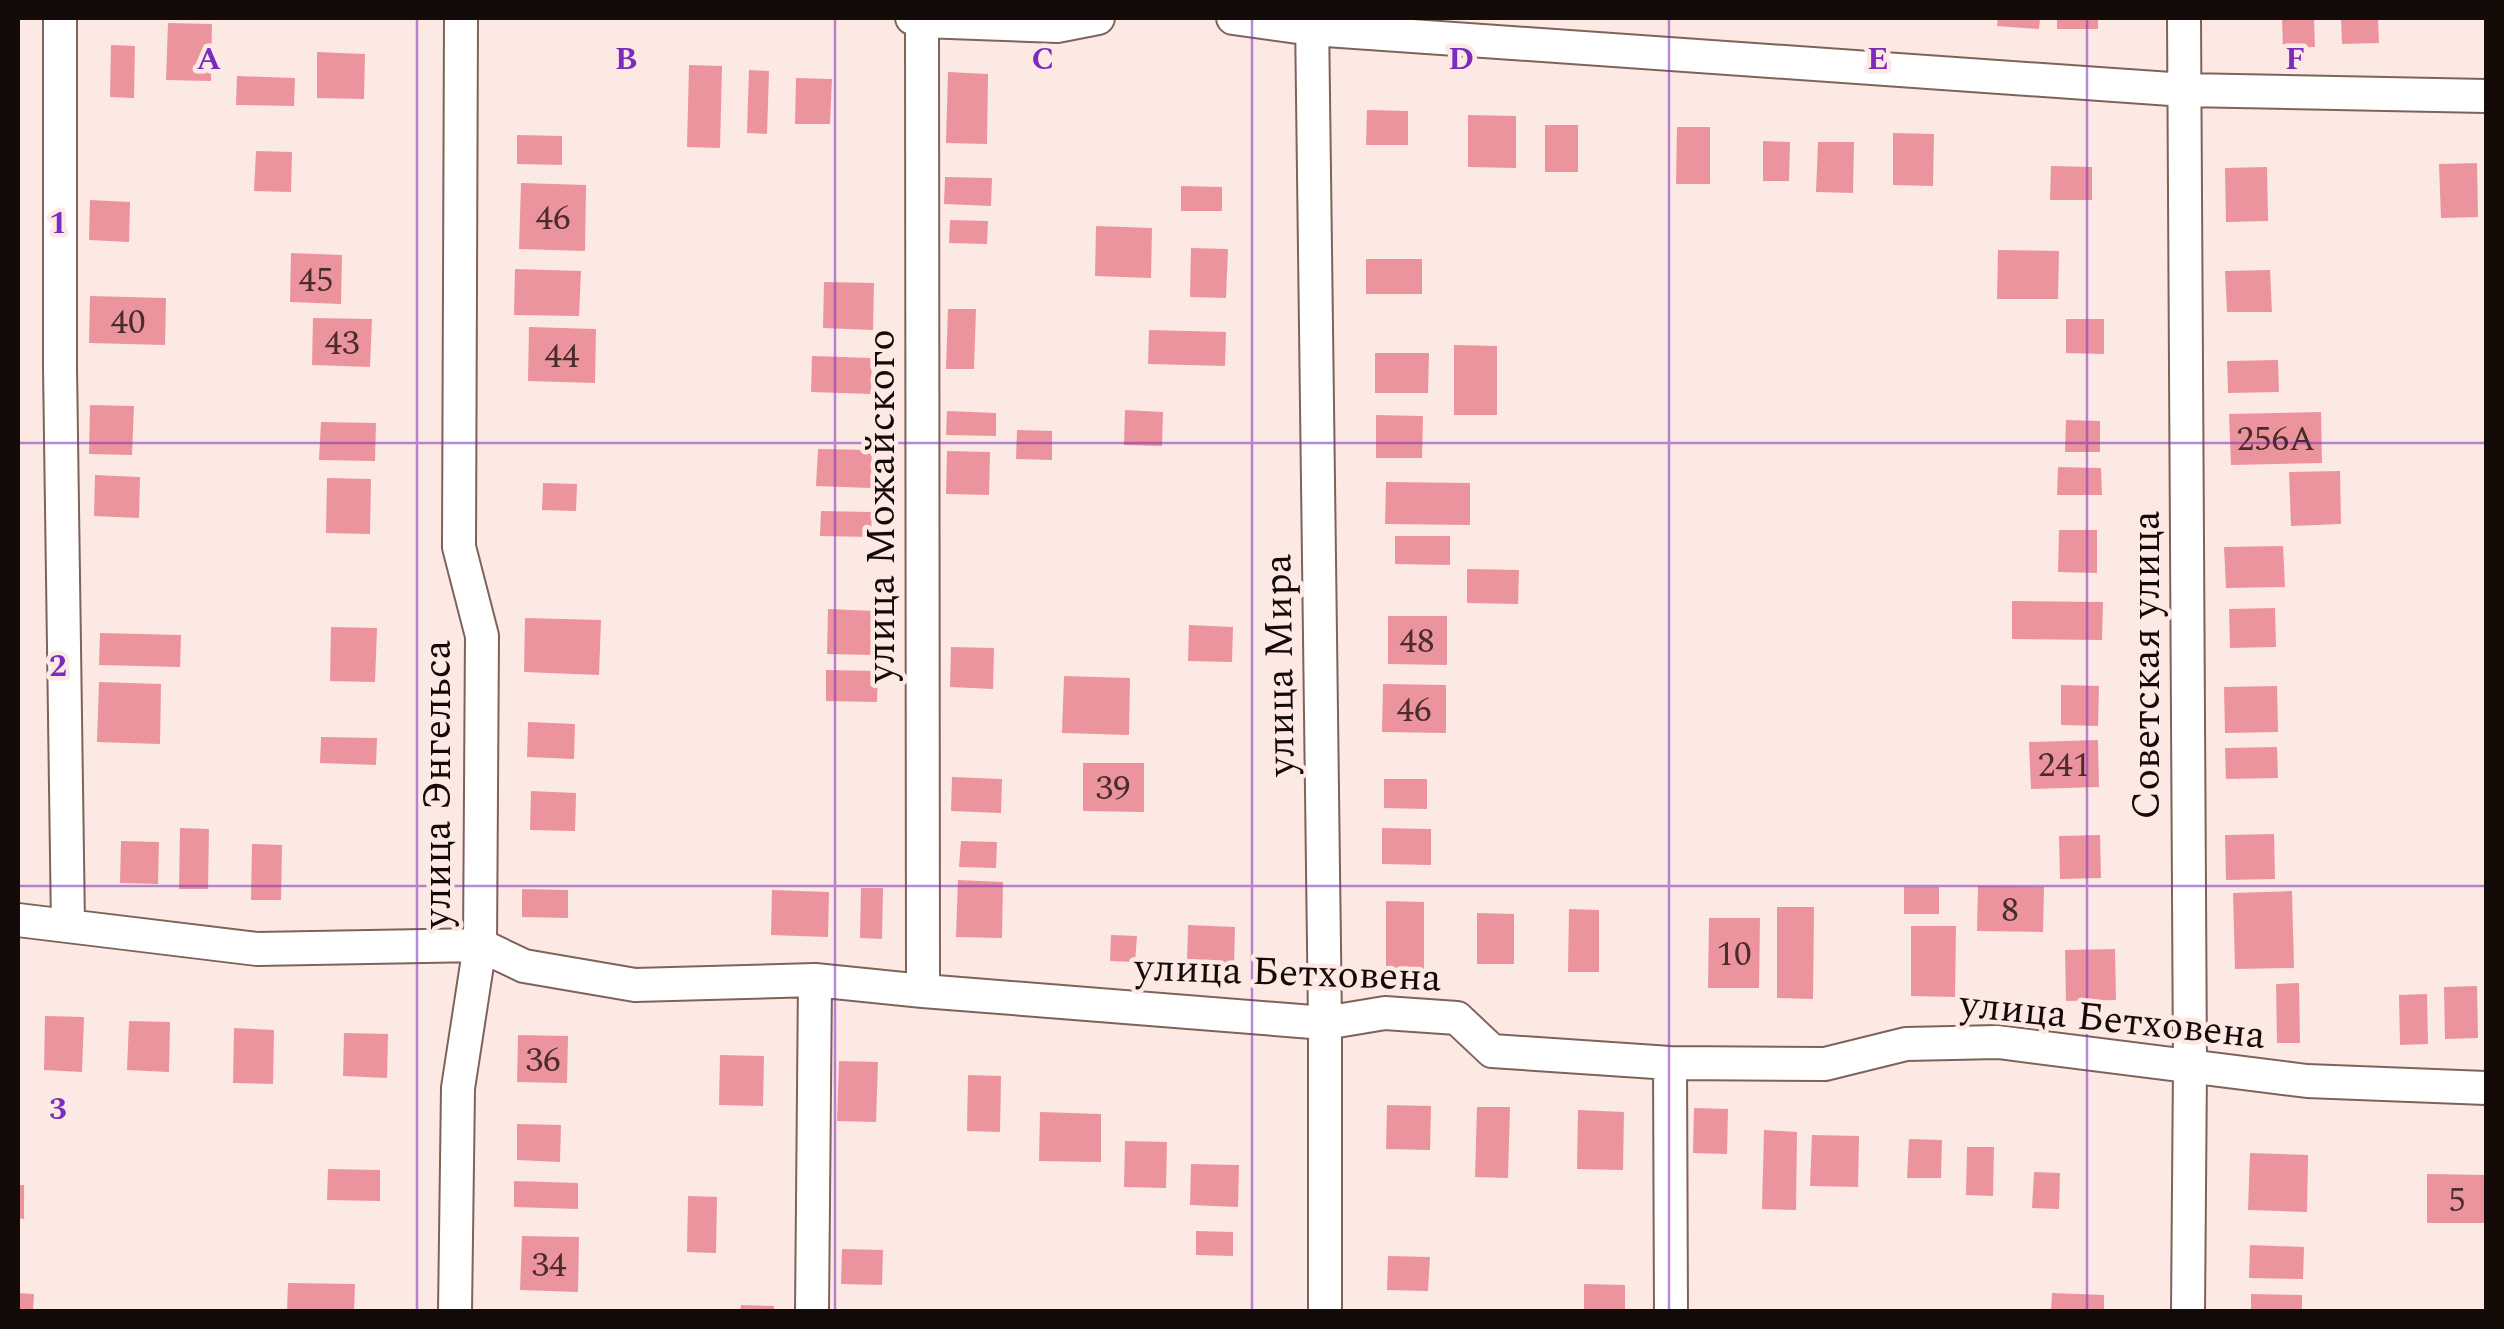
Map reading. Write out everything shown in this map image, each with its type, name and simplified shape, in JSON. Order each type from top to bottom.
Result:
[{"type":"street","points":[[60,18],[60,367],[68,926]]},
{"type":"street","name":"улица Энгельса","points":[[455,1312],[458,1088],[480,945],[482,636],[458,547],[461,18]]},
{"type":"street","points":[[917,19],[1056,26],[1098,18]]},
{"type":"street","points":[[1233,18],[2185,90],[2486,96]]},
{"type":"street","name":"Советская улица","points":[[2184,18],[2188,1312]]},
{"type":"street","name":"улица Можайского","points":[[917,19],[923,992]]},
{"type":"street","name":"улица Мира","points":[[1312,23],[1325,1312]]},
{"type":"street","name":"улица Бетховена","points":[[18,920],[257,949],[480,945],[524,966],[635,985],[815,980],[923,992],[1325,1022],[1386,1013],[1458,1018],[1492,1052],[1670,1063],[1824,1064],[1906,1044],[1998,1042],[2307,1081],[2486,1088]]},
{"type":"street","points":[[812,1312],[815,980]]},
{"type":"street","points":[[1670,1063],[1671,1312]]},
{"type":"building","points":[[1998,18],[2040,18],[2039,29],[1997,26]]},
{"type":"building","points":[[2057,18],[2098,18],[2098,29],[2057,29]]},
{"type":"building","points":[[2282,18],[2314,18],[2315,47],[2283,48]]},
{"type":"building","points":[[2341,18],[2378,18],[2379,43],[2342,44]]},
{"type":"building","points":[[168,23],[212,24],[211,81],[166,80]]},
{"type":"building","points":[[111,45],[135,46],[134,98],[110,97]]},
{"type":"building","points":[[317,52],[365,54],[364,99],[317,98]]},
{"type":"building","points":[[689,65],[722,66],[720,148],[687,147]]},
{"type":"building","points":[[749,70],[769,71],[767,134],[747,133]]},
{"type":"building","points":[[948,72],[988,74],[987,144],[946,143]]},
{"type":"building","points":[[237,76],[295,78],[294,106],[236,105]]},
{"type":"building","points":[[796,78],[832,79],[830,124],[795,124]]},
{"type":"building","points":[[1367,110],[1408,111],[1408,145],[1366,145]]},
{"type":"building","points":[[1468,115],[1516,116],[1516,168],[1468,167]]},
{"type":"building","points":[[1545,125],[1578,125],[1578,172],[1545,172]]},
{"type":"building","points":[[1677,127],[1710,127],[1710,184],[1676,184]]},
{"type":"building","points":[[1893,133],[1934,134],[1933,186],[1893,185]]},
{"type":"building","points":[[517,135],[562,136],[562,165],[517,164]]},
{"type":"building","points":[[1763,141],[1790,142],[1789,181],[1763,181]]},
{"type":"building","points":[[1818,142],[1854,142],[1853,193],[1816,192]]},
{"type":"building","points":[[256,151],[292,152],[291,192],[254,191]]},
{"type":"building","points":[[2477,163],[2478,217],[2441,218],[2439,164]]},
{"type":"building","points":[[2051,166],[2092,167],[2092,200],[2050,200]]},
{"type":"building","points":[[2267,167],[2268,221],[2226,222],[2225,168]]},
{"type":"building","points":[[945,177],[992,178],[991,206],[944,204]]},
{"type":"building","points":[[521,183],[586,185],[585,251],[519,249]]},
{"type":"building","points":[[1181,186],[1222,187],[1222,211],[1181,211]]},
{"type":"building","points":[[90,200],[130,202],[129,242],[89,240]]},
{"type":"building","points":[[950,220],[988,221],[987,244],[949,243]]},
{"type":"building","points":[[1096,226],[1152,228],[1151,278],[1095,276]]},
{"type":"building","points":[[1191,248],[1228,249],[1226,298],[1190,297]]},
{"type":"building","points":[[1998,250],[2059,251],[2058,299],[1997,299]]},
{"type":"building","points":[[291,253],[342,255],[341,304],[290,302]]},
{"type":"building","points":[[1366,259],[1422,259],[1422,294],[1366,294]]},
{"type":"building","points":[[515,269],[581,271],[579,316],[514,315]]},
{"type":"building","points":[[2270,270],[2272,312],[2227,312],[2225,271]]},
{"type":"building","points":[[824,282],[874,283],[873,330],[823,328]]},
{"type":"building","points":[[90,296],[166,298],[165,345],[89,343]]},
{"type":"building","points":[[948,309],[976,309],[974,369],[946,369]]},
{"type":"building","points":[[313,318],[372,319],[370,367],[312,365]]},
{"type":"building","points":[[2066,319],[2104,319],[2104,354],[2066,353]]},
{"type":"building","points":[[529,327],[596,329],[595,383],[528,381]]},
{"type":"building","points":[[1149,330],[1226,332],[1225,366],[1148,364]]},
{"type":"building","points":[[1454,345],[1497,346],[1497,415],[1454,415]]},
{"type":"building","points":[[1375,353],[1429,353],[1428,393],[1375,393]]},
{"type":"building","points":[[812,356],[872,358],[871,394],[811,392]]},
{"type":"building","points":[[2278,360],[2279,392],[2228,393],[2227,361]]},
{"type":"building","points":[[90,405],[134,406],[132,455],[89,454]]},
{"type":"building","points":[[1125,410],[1163,412],[1162,446],[1124,445]]},
{"type":"building","points":[[947,411],[996,413],[996,436],[946,435]]},
{"type":"building","points":[[2321,412],[2322,463],[2231,465],[2229,414]]},
{"type":"building","points":[[1376,415],[1423,416],[1422,458],[1376,458]]},
{"type":"building","points":[[2066,420],[2100,421],[2100,452],[2065,452]]},
{"type":"building","points":[[321,422],[376,423],[375,461],[319,460]]},
{"type":"building","points":[[1017,430],[1052,431],[1052,460],[1016,459]]},
{"type":"building","points":[[818,449],[872,450],[871,488],[816,486]]},
{"type":"building","points":[[947,451],[990,452],[989,495],[946,494]]},
{"type":"building","points":[[2058,467],[2101,468],[2102,495],[2057,495]]},
{"type":"building","points":[[2340,471],[2341,524],[2291,526],[2289,472]]},
{"type":"building","points":[[95,475],[140,477],[139,518],[94,516]]},
{"type":"building","points":[[327,478],[371,479],[370,534],[326,533]]},
{"type":"building","points":[[1386,482],[1470,483],[1470,525],[1385,524]]},
{"type":"building","points":[[543,483],[577,484],[576,511],[542,510]]},
{"type":"building","points":[[821,511],[872,512],[871,537],[820,536]]},
{"type":"building","points":[[2059,530],[2097,530],[2097,573],[2058,572]]},
{"type":"building","points":[[1395,536],[1450,536],[1450,565],[1395,564]]},
{"type":"building","points":[[2283,546],[2285,587],[2226,588],[2224,547]]},
{"type":"building","points":[[1467,569],[1519,570],[1518,604],[1467,603]]},
{"type":"building","points":[[2012,601],[2103,602],[2102,640],[2012,639]]},
{"type":"building","points":[[2275,608],[2276,647],[2230,648],[2229,609]]},
{"type":"building","points":[[828,609],[874,611],[873,655],[827,654]]},
{"type":"building","points":[[1388,616],[1447,616],[1447,665],[1388,664]]},
{"type":"building","points":[[525,618],[601,620],[599,675],[524,672]]},
{"type":"building","points":[[1189,625],[1233,627],[1232,662],[1188,661]]},
{"type":"building","points":[[331,627],[377,628],[375,682],[330,681]]},
{"type":"building","points":[[100,633],[181,635],[180,667],[99,665]]},
{"type":"building","points":[[951,647],[994,648],[993,689],[950,687]]},
{"type":"building","points":[[826,670],[878,671],[877,702],[826,701]]},
{"type":"building","points":[[1064,676],[1130,678],[1129,735],[1062,733]]},
{"type":"building","points":[[99,682],[161,684],[160,744],[97,742]]},
{"type":"building","points":[[1383,684],[1446,685],[1446,733],[1382,732]]},
{"type":"building","points":[[2061,685],[2099,686],[2098,726],[2061,725]]},
{"type":"building","points":[[2277,686],[2278,732],[2225,733],[2224,687]]},
{"type":"building","points":[[528,722],[575,724],[574,759],[527,757]]},
{"type":"building","points":[[321,737],[377,738],[376,765],[320,763]]},
{"type":"building","points":[[2098,740],[2099,787],[2031,789],[2029,742]]},
{"type":"building","points":[[2277,747],[2278,778],[2226,779],[2225,748]]},
{"type":"building","points":[[1083,763],[1144,763],[1144,812],[1083,811]]},
{"type":"building","points":[[952,777],[1002,779],[1001,813],[951,811]]},
{"type":"building","points":[[1384,779],[1427,779],[1427,809],[1384,808]]},
{"type":"building","points":[[531,791],[576,793],[575,831],[530,830]]},
{"type":"building","points":[[180,828],[209,829],[208,889],[179,889]]},
{"type":"building","points":[[1382,828],[1431,829],[1431,865],[1382,864]]},
{"type":"building","points":[[2274,834],[2275,879],[2226,880],[2225,835]]},
{"type":"building","points":[[2100,835],[2101,878],[2060,879],[2059,836]]},
{"type":"building","points":[[121,841],[159,842],[158,884],[120,883]]},
{"type":"building","points":[[961,841],[997,842],[996,868],[959,867]]},
{"type":"building","points":[[252,844],[282,845],[281,900],[251,900]]},
{"type":"building","points":[[958,880],[1003,882],[1002,938],[956,937]]},
{"type":"building","points":[[1978,886],[2044,887],[2043,932],[1977,931]]},
{"type":"building","points":[[1904,887],[1939,887],[1939,914],[1904,914]]},
{"type":"building","points":[[861,888],[883,888],[882,939],[860,938]]},
{"type":"building","points":[[522,889],[568,890],[568,918],[522,917]]},
{"type":"building","points":[[772,890],[829,892],[828,937],[771,935]]},
{"type":"building","points":[[2292,891],[2294,968],[2235,969],[2233,893]]},
{"type":"building","points":[[1386,901],[1424,902],[1424,976],[1386,976]]},
{"type":"building","points":[[1777,907],[1814,907],[1813,999],[1777,998]]},
{"type":"building","points":[[1569,909],[1599,910],[1599,972],[1568,972]]},
{"type":"building","points":[[1477,913],[1514,914],[1514,964],[1477,964]]},
{"type":"building","points":[[1709,918],[1760,918],[1759,988],[1708,988]]},
{"type":"building","points":[[1188,925],[1235,927],[1234,965],[1187,964]]},
{"type":"building","points":[[1911,926],[1956,926],[1955,997],[1911,996]]},
{"type":"building","points":[[1111,935],[1137,936],[1135,962],[1110,961]]},
{"type":"building","points":[[2115,949],[2116,1000],[2066,1001],[2065,950]]},
{"type":"building","points":[[2299,983],[2300,1043],[2277,1043],[2276,984]]},
{"type":"building","points":[[2477,986],[2478,1038],[2445,1039],[2444,987]]},
{"type":"building","points":[[2427,994],[2428,1044],[2400,1045],[2399,995]]},
{"type":"building","points":[[45,1016],[84,1017],[82,1072],[44,1070]]},
{"type":"building","points":[[129,1021],[170,1022],[169,1072],[127,1070]]},
{"type":"building","points":[[234,1028],[274,1030],[273,1084],[233,1083]]},
{"type":"building","points":[[344,1033],[388,1034],[387,1078],[343,1076]]},
{"type":"building","points":[[518,1035],[568,1036],[567,1083],[517,1082]]},
{"type":"building","points":[[720,1055],[764,1056],[763,1106],[719,1105]]},
{"type":"building","points":[[839,1061],[878,1062],[876,1122],[837,1121]]},
{"type":"building","points":[[968,1075],[1001,1076],[1000,1132],[967,1131]]},
{"type":"building","points":[[1387,1105],[1431,1106],[1430,1150],[1386,1149]]},
{"type":"building","points":[[1477,1107],[1510,1107],[1508,1178],[1475,1177]]},
{"type":"building","points":[[1694,1108],[1728,1109],[1727,1154],[1693,1153]]},
{"type":"building","points":[[1578,1110],[1624,1112],[1623,1170],[1577,1169]]},
{"type":"building","points":[[1040,1112],[1101,1114],[1101,1162],[1039,1161]]},
{"type":"building","points":[[517,1124],[561,1125],[560,1162],[517,1160]]},
{"type":"building","points":[[1764,1130],[1797,1132],[1796,1210],[1762,1209]]},
{"type":"building","points":[[1812,1135],[1859,1136],[1858,1187],[1810,1186]]},
{"type":"building","points":[[1909,1139],[1942,1140],[1941,1178],[1907,1178]]},
{"type":"building","points":[[1125,1141],[1167,1142],[1166,1188],[1124,1187]]},
{"type":"building","points":[[1967,1147],[1994,1147],[1993,1196],[1966,1195]]},
{"type":"building","points":[[2250,1153],[2308,1155],[2307,1212],[2248,1210]]},
{"type":"building","points":[[1191,1164],[1239,1165],[1238,1207],[1190,1205]]},
{"type":"building","points":[[328,1169],[380,1170],[380,1201],[327,1200]]},
{"type":"building","points":[[2034,1172],[2060,1173],[2059,1209],[2032,1208]]},
{"type":"building","points":[[2427,1174],[2486,1175],[2486,1223],[2427,1223]]},
{"type":"building","points":[[514,1181],[578,1183],[578,1209],[514,1207]]},
{"type":"building","points":[[18,1185],[24,1185],[24,1219],[18,1218]]},
{"type":"building","points":[[688,1196],[717,1197],[716,1253],[687,1252]]},
{"type":"building","points":[[1196,1231],[1233,1232],[1233,1256],[1196,1255]]},
{"type":"building","points":[[522,1236],[579,1237],[578,1292],[520,1290]]},
{"type":"building","points":[[2250,1245],[2304,1247],[2303,1279],[2249,1278]]},
{"type":"building","points":[[842,1249],[883,1250],[882,1285],[841,1284]]},
{"type":"building","points":[[1388,1256],[1430,1257],[1428,1291],[1387,1290]]},
{"type":"building","points":[[288,1283],[355,1284],[354,1312],[287,1312]]},
{"type":"building","points":[[1584,1284],[1625,1285],[1625,1312],[1584,1312]]},
{"type":"building","points":[[18,1293],[34,1294],[33,1312],[18,1312]]},
{"type":"building","points":[[2052,1293],[2104,1295],[2104,1312],[2051,1312]]},
{"type":"building","points":[[2251,1294],[2302,1295],[2302,1312],[2251,1312]]},
{"type":"building","points":[[741,1305],[774,1306],[774,1312],[740,1312]]}]
